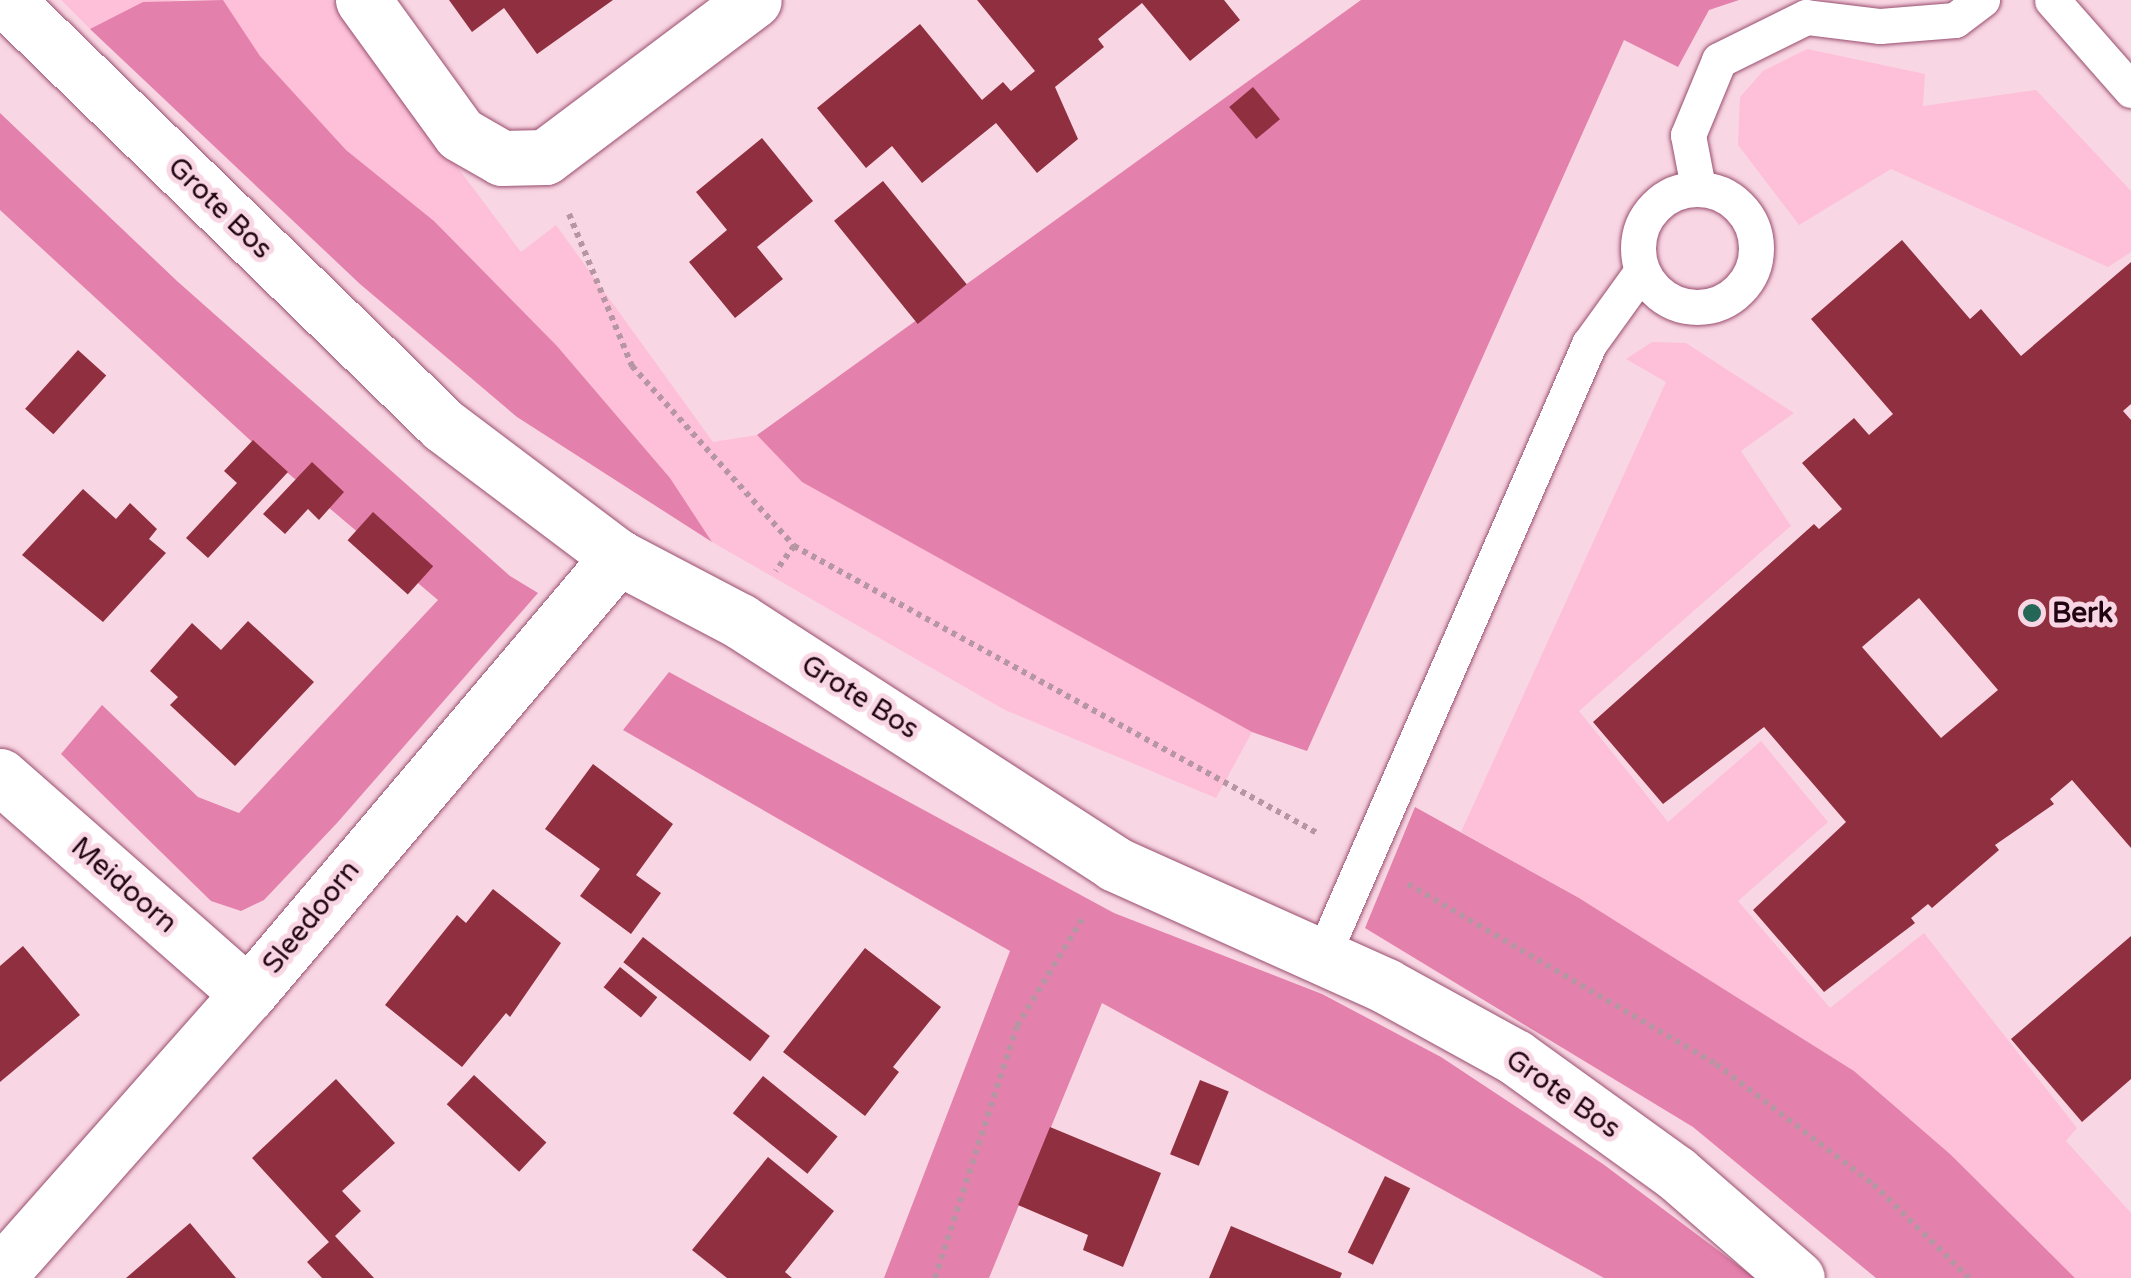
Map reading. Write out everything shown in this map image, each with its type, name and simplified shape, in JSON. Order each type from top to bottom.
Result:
[{"type":"street","name":"Grote Bos","points":[[6,0],[443,424],[618,557],[740,620],[1115,864],[1322,957],[1514,1057],[1676,1173],[1797,1278]]},
{"type":"street","points":[[363,0],[460,134],[524,157],[754,0]]},
{"type":"street","name":"Sleedoorn","points":[[0,1274],[248,994],[618,557]]},
{"type":"street","name":"Meidoorn","points":[[0,776],[248,994]]},
{"type":"lane","points":[[1698,186],[1688,135],[1719,60],[1806,16],[1880,26],[1955,20],[1982,0]]},
{"type":"lane","points":[[2052,0],[2131,90]]},
{"type":"lane","points":[[1698,186],[1733,198],[1756,228],[1756,264],[1736,295],[1702,309],[1666,300],[1641,272],[1638,232],[1660,199],[1698,186]]},
{"type":"lane","points":[[1322,957],[1590,344],[1641,272]]},
{"type":"path","points":[[524,157],[632,366],[794,546],[1365,858],[1716,1064],[1873,1184],[1969,1278]]},
{"type":"path","points":[[740,620],[794,546]]},
{"type":"path","points":[[935,1278],[1017,1026],[1115,864]]},
{"type":"shaded area","points":[[61,0],[185,0],[143,3],[90,29]]},
{"type":"shaded area","points":[[223,0],[332,0],[521,252],[556,225],[713,442],[757,435],[802,482],[1252,732],[1216,798],[1005,710],[712,542],[670,478],[557,346],[434,221],[346,150],[260,56]]},
{"type":"shaded area","points":[[223,0],[260,56],[346,150],[434,221],[557,346],[670,478],[712,542],[517,417],[360,284],[90,29],[143,2]]},
{"type":"shaded area","points":[[1361,0],[1739,0],[1709,10],[1678,67],[1624,40],[1307,751],[1252,732],[802,482],[757,435]]},
{"type":"shaded area","points":[[1807,49],[1925,74],[1923,106],[2036,90],[2131,191],[2131,252],[2108,267],[1891,169],[1799,225],[1738,145],[1740,97],[1763,71]]},
{"type":"shaded area","points":[[0,113],[177,281],[510,576],[538,593],[337,823],[264,900],[241,911],[211,901],[61,754],[102,705],[198,797],[239,813],[438,600],[263,452],[0,210]]},
{"type":"shaded area","points":[[1652,342],[1686,343],[1794,413],[1741,451],[1791,526],[1579,711],[1668,822],[1761,741],[1828,822],[1738,901],[1830,1008],[1924,933],[2077,1128],[2066,1141],[2131,1213],[2131,1278],[2075,1278],[1950,1154],[1854,1071],[1579,898],[1461,832],[1666,382],[1626,359]]},
{"type":"shaded area","points":[[669,672],[1114,913],[1322,994],[1441,1057],[1603,1164],[1755,1278],[1604,1278],[1102,1003],[989,1278],[884,1278],[1010,951],[623,730]]},
{"type":"shaded area","points":[[1415,807],[1579,898],[1854,1071],[1950,1154],[2075,1278],[1876,1278],[1693,1127],[1365,928]]},
{"type":"building","points":[[449,0],[613,0],[537,54],[504,8],[472,32]]},
{"type":"building","points":[[977,0],[1224,0],[1240,20],[1190,61],[1142,3],[1098,39],[1104,47],[1055,87],[1078,139],[1037,173],[996,123],[922,183],[892,146],[866,168],[817,108],[920,24],[982,100],[1003,82],[1011,91],[1035,71]]},
{"type":"building","points":[[1253,87],[1280,119],[1256,139],[1229,107]]},
{"type":"building","points":[[762,138],[813,201],[757,247],[783,279],[735,318],[689,262],[727,230],[696,192]]},
{"type":"building","points":[[883,181],[967,284],[918,324],[834,221]]},
{"type":"building","name":"Berk","points":[[1902,240],[1970,319],[1981,309],[2021,356],[2131,262],[2131,404],[2123,411],[2131,420],[2131,848],[2072,780],[2050,799],[2054,804],[1995,845],[1999,850],[1932,908],[1928,904],[1911,918],[1915,923],[1824,992],[1753,910],[1846,822],[1764,727],[1663,804],[1593,722],[1814,524],[1819,529],[1842,509],[1802,463],[1854,418],[1869,435],[1893,414],[1811,319]],"holes":[[[1919,598],[1998,690],[1941,738],[1862,647]]]},
{"type":"building","points":[[78,350],[106,375],[53,434],[25,409]]},
{"type":"building","points":[[253,440],[288,472],[208,558],[186,538],[237,483],[224,471]]},
{"type":"building","points":[[312,462],[344,492],[319,520],[308,509],[285,534],[263,514]]},
{"type":"building","points":[[83,489],[116,519],[130,503],[157,529],[149,539],[166,553],[103,622],[22,555]]},
{"type":"building","points":[[373,512],[433,566],[408,594],[348,540]]},
{"type":"building","points":[[248,621],[314,682],[235,766],[170,705],[178,697],[150,671],[192,623],[221,650]]},
{"type":"building","points":[[593,764],[673,824],[636,875],[661,893],[631,934],[580,896],[600,869],[545,829]]},
{"type":"building","points":[[493,889],[561,943],[510,1017],[506,1013],[462,1067],[385,1005],[457,915],[466,923]]},
{"type":"building","points":[[2131,936],[2131,1079],[2082,1122],[2011,1039]]},
{"type":"building","points":[[643,937],[770,1036],[750,1061],[623,962]]},
{"type":"building","points":[[23,946],[80,1015],[0,1082],[0,966]]},
{"type":"building","points":[[865,948],[941,1007],[893,1067],[899,1072],[865,1116],[783,1052]]},
{"type":"building","points":[[620,967],[657,997],[641,1017],[604,987]]},
{"type":"building","points":[[474,1075],[546,1143],[519,1172],[447,1104]]},
{"type":"building","points":[[763,1076],[838,1136],[807,1174],[733,1113]]},
{"type":"building","points":[[336,1079],[395,1143],[342,1191],[361,1211],[335,1236],[374,1278],[322,1278],[307,1262],[329,1242],[252,1158]]},
{"type":"building","points":[[1200,1080],[1229,1092],[1199,1166],[1170,1154]]},
{"type":"building","points":[[1050,1127],[1161,1173],[1123,1267],[1083,1250],[1088,1235],[1018,1205]]},
{"type":"building","points":[[768,1157],[834,1211],[785,1272],[792,1278],[727,1278],[692,1250]]},
{"type":"building","points":[[1385,1176],[1410,1188],[1373,1265],[1348,1252]]},
{"type":"building","points":[[190,1223],[236,1278],[126,1278]]},
{"type":"building","points":[[1231,1226],[1342,1273],[1340,1278],[1209,1278]]},
{"type":"place","name":"Berk","points":[[2032,613]]}]
